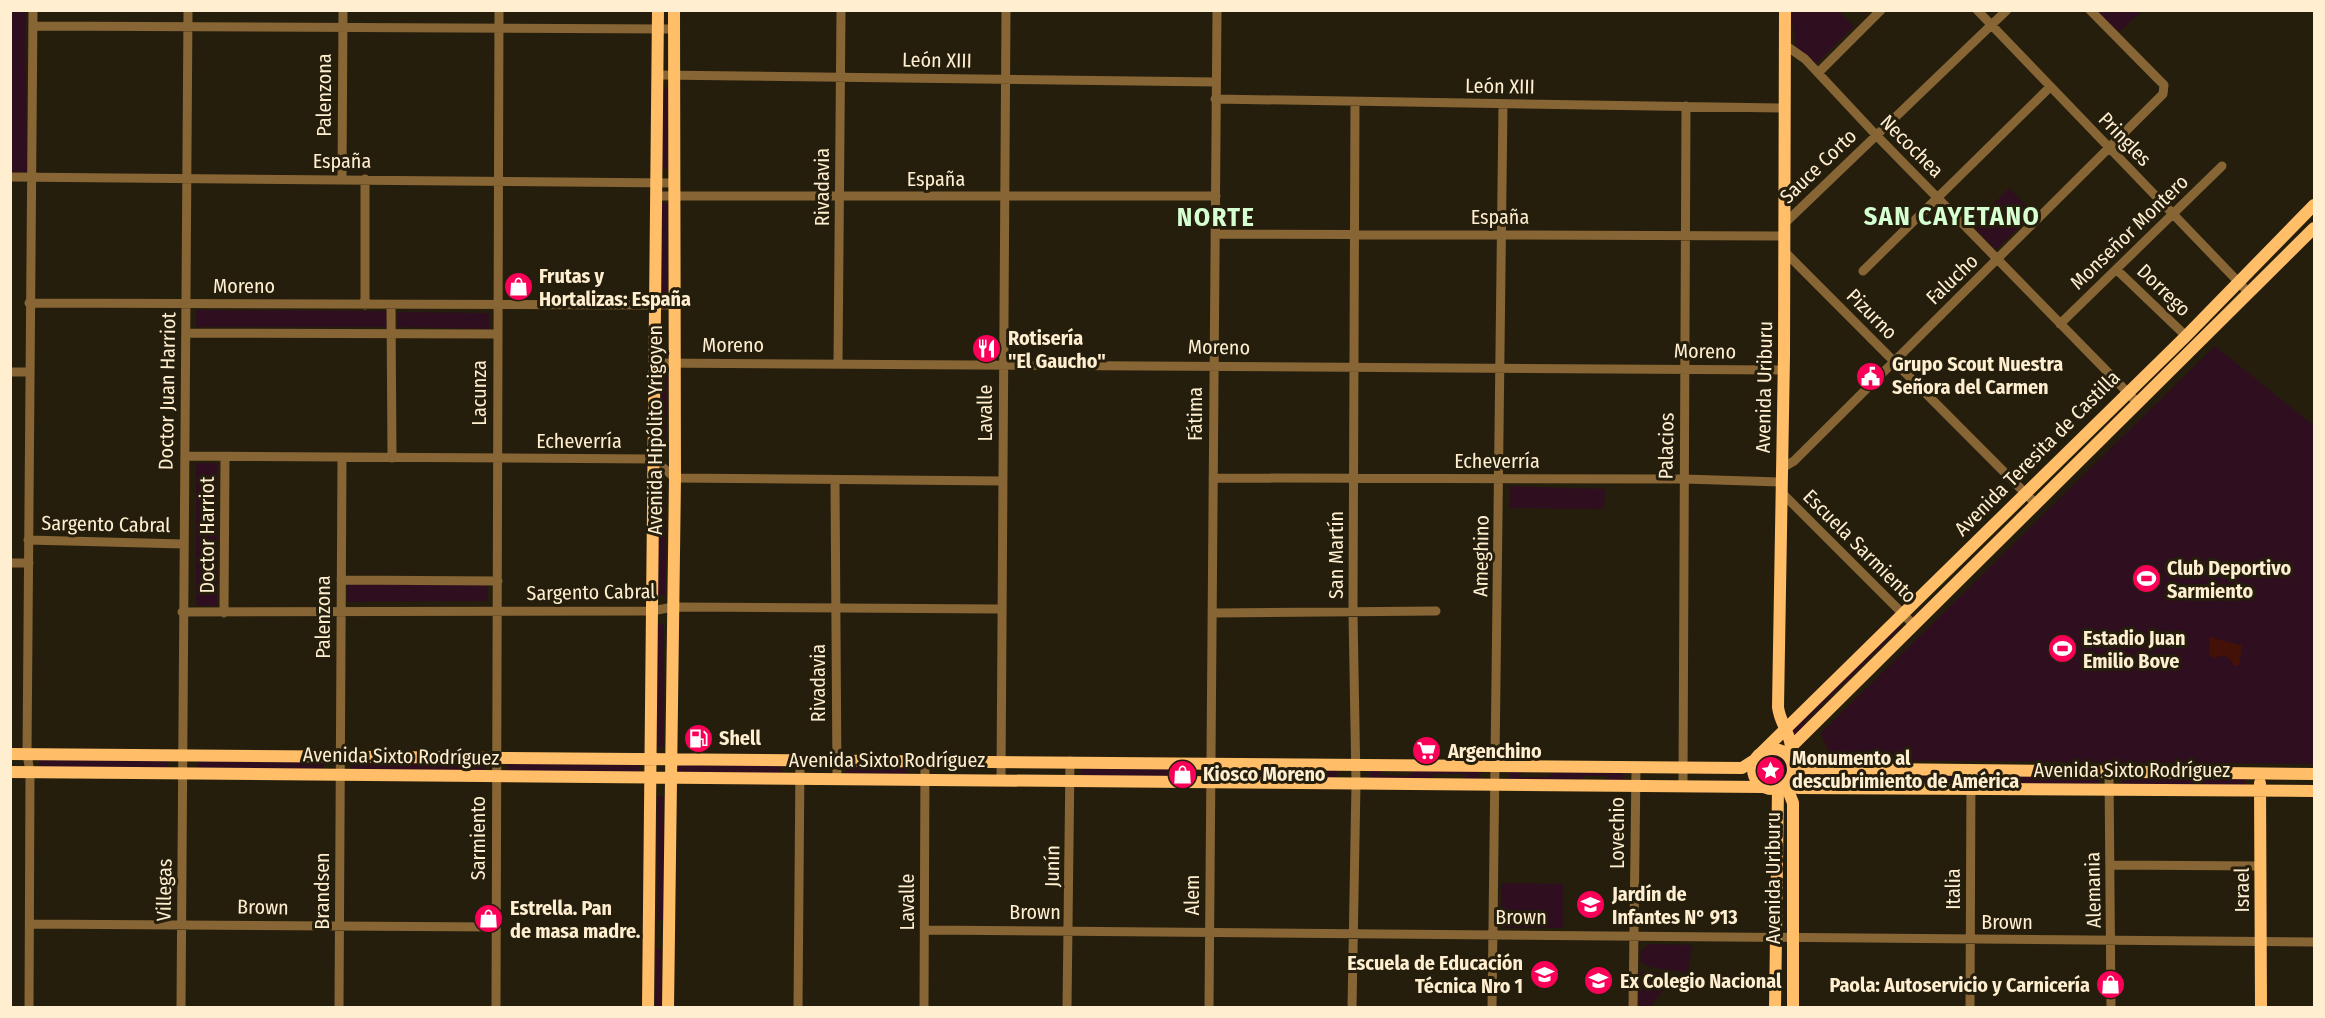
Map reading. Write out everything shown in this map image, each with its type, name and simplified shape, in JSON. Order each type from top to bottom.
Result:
[{"type":"main road","name":"Avenida Hipólito Yrigoyen","points":[[648,1008],[658,10]]},
{"type":"main road","name":"Avenida Hipólito Yrigoyen","points":[[668,1008],[675,478],[674,10]]},
{"type":"main road","name":"Avenida Uriburu","points":[[1785,10],[1784,370],[1778,706],[1779,717],[1785,727]]},
{"type":"main road","name":"Avenida Teresita de Castilla","points":[[1757,757],[1785,727],[2186,336],[2314,205]]},
{"type":"main road","name":"Avenida Teresita de Castilla","points":[[1792,757],[1913,624],[2314,228]]},
{"type":"main road","points":[[1785,727],[1792,757],[1784,786],[1763,787],[1754,777],[1753,771],[1757,757],[1775,749],[1792,757]]},
{"type":"main road","name":"Avenida Sixto Rodríguez","points":[[10,754],[1355,763],[1636,768],[1742,768],[1757,757]]},
{"type":"main road","name":"Avenida Sixto Rodríguez","points":[[1792,757],[1971,771],[2314,774]]},
{"type":"main road","name":"Avenida Sixto Rodríguez","points":[[10,772],[1763,787]]},
{"type":"main road","name":"Israel","points":[[2259,773],[2261,790],[2261,1008]]},
{"type":"main road","name":"Avenida Uriburu","points":[[1784,786],[1793,803],[1793,1008]]},
{"type":"main road","name":"Avenida Uriburu","points":[[1774,1008],[1784,786]]},
{"type":"main road","name":"Avenida Sixto Rodríguez","points":[[1784,786],[1799,788],[2314,791]]},
{"type":"main road","points":[[648,935],[669,935]]},
{"type":"street","points":[[29,1008],[30,772],[27,754],[33,10]]},
{"type":"street","name":"Doctor Juan Harriot","points":[[183,773],[182,612],[188,10]]},
{"type":"street","name":"Palenzona","points":[[342,179],[343,10]]},
{"type":"street","name":"Lacunza","points":[[496,776],[499,10]]},
{"type":"street","name":"Rivadavia","points":[[838,363],[841,10]]},
{"type":"street","name":"Lavalle","points":[[1001,780],[999,761],[1006,10]]},
{"type":"street","name":"Fátima","points":[[1210,782],[1217,10]]},
{"type":"street","points":[[1818,73],[1881,10]]},
{"type":"street","name":"Pringles","points":[[1977,10],[2248,292]]},
{"type":"street","name":"Sauce Corto","points":[[1784,230],[1876,135],[2007,10]]},
{"type":"street","name":"Falucho","points":[[1782,468],[1794,461],[2163,94],[2164,85],[2090,10]]},
{"type":"street","points":[[33,26],[674,29]]},
{"type":"street","name":"Necochea","points":[[1785,45],[1818,73],[2138,403]]},
{"type":"street","name":"León XIII","points":[[657,75],[1216,82]]},
{"type":"street","points":[[1863,271],[2050,87]]},
{"type":"street","name":"León XIII","points":[[1215,99],[1785,108]]},
{"type":"street","name":"San Martín","points":[[1352,1008],[1356,783],[1353,613],[1355,102]]},
{"type":"street","name":"Ameghino","points":[[1492,1008],[1503,104]]},
{"type":"street","name":"Palacios","points":[[1683,785],[1686,106]]},
{"type":"street","name":"Monseñor Montero","points":[[2060,324],[2222,166]]},
{"type":"street","name":"España","points":[[10,177],[656,182],[674,189],[840,196],[1216,196]]},
{"type":"street","points":[[364,305],[365,179]]},
{"type":"street","name":"España","points":[[656,196],[674,189]]},
{"type":"street","name":"España","points":[[1215,234],[1685,236],[1784,230]]},
{"type":"street","name":"Pizurno","points":[[1785,252],[2035,503]]},
{"type":"street","name":"Dorrego","points":[[2117,270],[2186,336]]},
{"type":"street","name":"Moreno","points":[[29,303],[674,305]]},
{"type":"street","points":[[391,304],[392,458]]},
{"type":"street","points":[[186,333],[497,334]]},
{"type":"street","name":"Moreno","points":[[654,363],[1003,363],[1784,370]]},
{"type":"street","points":[[10,372],[29,372]]},
{"type":"street","name":"Echeverría","points":[[185,456],[653,459]]},
{"type":"street","name":"Doctor Harriot","points":[[224,613],[225,458]]},
{"type":"street","name":"Palenzona","points":[[340,775],[342,458]]},
{"type":"street","points":[[653,459],[675,478],[1002,481]]},
{"type":"street","name":"Echeverría","points":[[1213,478],[1684,479],[1782,488]]},
{"type":"street","name":"Rivadavia","points":[[835,481],[837,778]]},
{"type":"street","name":"Escuela Sarmiento","points":[[1782,488],[1913,624]]},
{"type":"street","name":"Sargento Cabral","points":[[28,540],[184,544]]},
{"type":"street","points":[[10,562],[28,563]]},
{"type":"street","name":"Sargento Cabral","points":[[341,580],[498,581]]},
{"type":"street","name":"Sargento Cabral","points":[[182,612],[652,611],[673,607],[1000,609]]},
{"type":"street","points":[[1212,613],[1436,611]]},
{"type":"street","points":[[798,1008],[800,760]]},
{"type":"street","name":"Lavalle","points":[[924,1008],[925,761]]},
{"type":"street","name":"Junín","points":[[1067,1008],[1070,761]]},
{"type":"street","name":"Lovechio","points":[[1633,1008],[1636,768]]},
{"type":"street","name":"Italia","points":[[1970,1008],[1971,771]]},
{"type":"street","name":"Alemania","points":[[2109,772],[2111,1008]]},
{"type":"street","name":"Villegas","points":[[181,1008],[183,773]]},
{"type":"street","name":"Brandsen","points":[[339,1008],[340,775]]},
{"type":"street","name":"Sarmiento","points":[[496,776],[496,1008]]},
{"type":"street","name":"Alem","points":[[1209,1008],[1210,782]]},
{"type":"street","points":[[2111,865],[2261,866]]},
{"type":"street","name":"Brown","points":[[30,924],[496,927]]},
{"type":"street","name":"Brown","points":[[925,930],[2314,942]]},
{"type":"shaded area","points":[[11,10],[25,11],[27,172],[11,172]]},
{"type":"shaded area","points":[[1790,11],[1839,11],[1854,26],[1815,65],[1796,46]]},
{"type":"shaded area","points":[[2097,11],[2142,11],[2119,32]]},
{"type":"shaded area","points":[[662,87],[669,87],[667,169],[660,169]]},
{"type":"shaded area","points":[[2009,188],[2033,213],[1996,250],[1972,225]]},
{"type":"shaded area","points":[[661,203],[668,203],[667,293],[660,293]]},
{"type":"shaded area","points":[[196,310],[386,311],[387,327],[196,327]]},
{"type":"shaded area","points":[[398,312],[489,313],[489,329],[397,327]]},
{"type":"shaded area","name":"Club Deportivo Sarmiento","points":[[2215,346],[2314,426],[2314,764],[1832,760],[1821,733]]},
{"type":"shaded area","points":[[660,372],[667,372],[666,441],[659,441]]},
{"type":"shaded area","points":[[196,463],[217,463],[217,606],[196,606]]},
{"type":"shaded area","points":[[659,483],[666,483],[665,595],[658,595]]},
{"type":"shaded area","points":[[1510,486],[1605,489],[1604,509],[1510,508]]},
{"type":"shaded area","points":[[347,584],[488,584],[488,601],[347,602]]},
{"type":"shaded area","points":[[657,624],[664,624],[664,747],[657,747]]},
{"type":"shaded area","points":[[1898,624],[1901,627],[1806,721],[1804,729],[1794,738],[1790,727]]},
{"type":"shaded area","points":[[2210,637],[2242,646],[2239,665],[2234,666],[2230,659],[2223,655],[2215,658],[2209,655]]},
{"type":"shaded area","points":[[1774,753],[1785,758],[1790,769],[1785,780],[1774,785],[1763,780],[1758,769],[1763,758]]},
{"type":"shaded area","points":[[40,758],[168,760],[167,770],[39,768]]},
{"type":"shaded area","points":[[197,761],[324,761],[324,771],[197,771]]},
{"type":"shaded area","points":[[351,761],[484,762],[484,772],[351,771]]},
{"type":"shaded area","points":[[507,763],[639,764],[639,774],[507,773]]},
{"type":"shaded area","points":[[678,763],[782,764],[782,774],[678,773]]},
{"type":"shaded area","points":[[845,766],[907,766],[907,776],[845,775]]},
{"type":"shaded area","points":[[1082,768],[1194,769],[1194,779],[1082,777]]},
{"type":"shaded area","points":[[1337,769],[1337,779],[1222,779],[1222,770]]},
{"type":"shaded area","points":[[1370,769],[1384,769],[1379,775],[1408,776],[1416,769],[1479,770],[1479,781],[1462,781],[1467,774],[1435,774],[1429,781],[1370,780]]},
{"type":"shaded area","points":[[1510,770],[1524,770],[1519,777],[1547,777],[1555,771],[1623,771],[1623,782],[1603,782],[1608,776],[1585,776],[1577,782],[1509,781]]},
{"type":"shaded area","points":[[1800,774],[1960,774],[1960,785],[1800,784]]},
{"type":"shaded area","points":[[1983,774],[2099,774],[2099,785],[1983,785]]},
{"type":"shaded area","points":[[2122,775],[2245,776],[2245,787],[2122,786]]},
{"type":"shaded area","points":[[657,796],[664,796],[664,920],[657,920]]},
{"type":"shaded area","points":[[1501,883],[1563,884],[1563,928],[1506,928],[1501,925]]},
{"type":"shaded area","points":[[1649,944],[1692,945],[1688,973],[1650,967],[1640,961],[1641,951]]},
{"type":"shaded area","points":[[656,949],[662,949],[662,1007],[655,1007]]},
{"type":"shaded area","points":[[1640,971],[1675,975],[1650,1007],[1638,1007]]},
{"type":"place","name":"Frutas y Hortalizas: España","points":[[518,287]]},
{"type":"place","name":"Rotisería \"El Gaucho\"","points":[[987,349]]},
{"type":"place","name":"Grupo Scout Nuestra Señora del Carmen","points":[[1871,376]]},
{"type":"place","name":"Club Deportivo Sarmiento","points":[[2146,579]]},
{"type":"place","name":"Estadio Juan Emilio Bove","points":[[2062,649]]},
{"type":"place","name":"Shell","points":[[698,738]]},
{"type":"place","name":"Argenchino","points":[[1427,751]]},
{"type":"place","name":"Monumento al descubrimiento de América","points":[[1771,770]]},
{"type":"place","name":"Kiosco Moreno","points":[[1182,774]]},
{"type":"place","name":"Jardín de Infantes N° 913","points":[[1591,905]]},
{"type":"place","name":"Estrella. Pan de masa madre.","points":[[489,919]]},
{"type":"place","name":"Escuela de Educación Técnica Nro 1","points":[[1544,974]]},
{"type":"place","name":"Ex Colegio Nacional","points":[[1599,981]]},
{"type":"place","name":"Paola: Autoservicio y Carnicería","points":[[2111,985]]},
{"type":"district","name":"SAN CAYETANO","points":[[1952,216]]},
{"type":"district","name":"NORTE","points":[[1216,217]]}]
